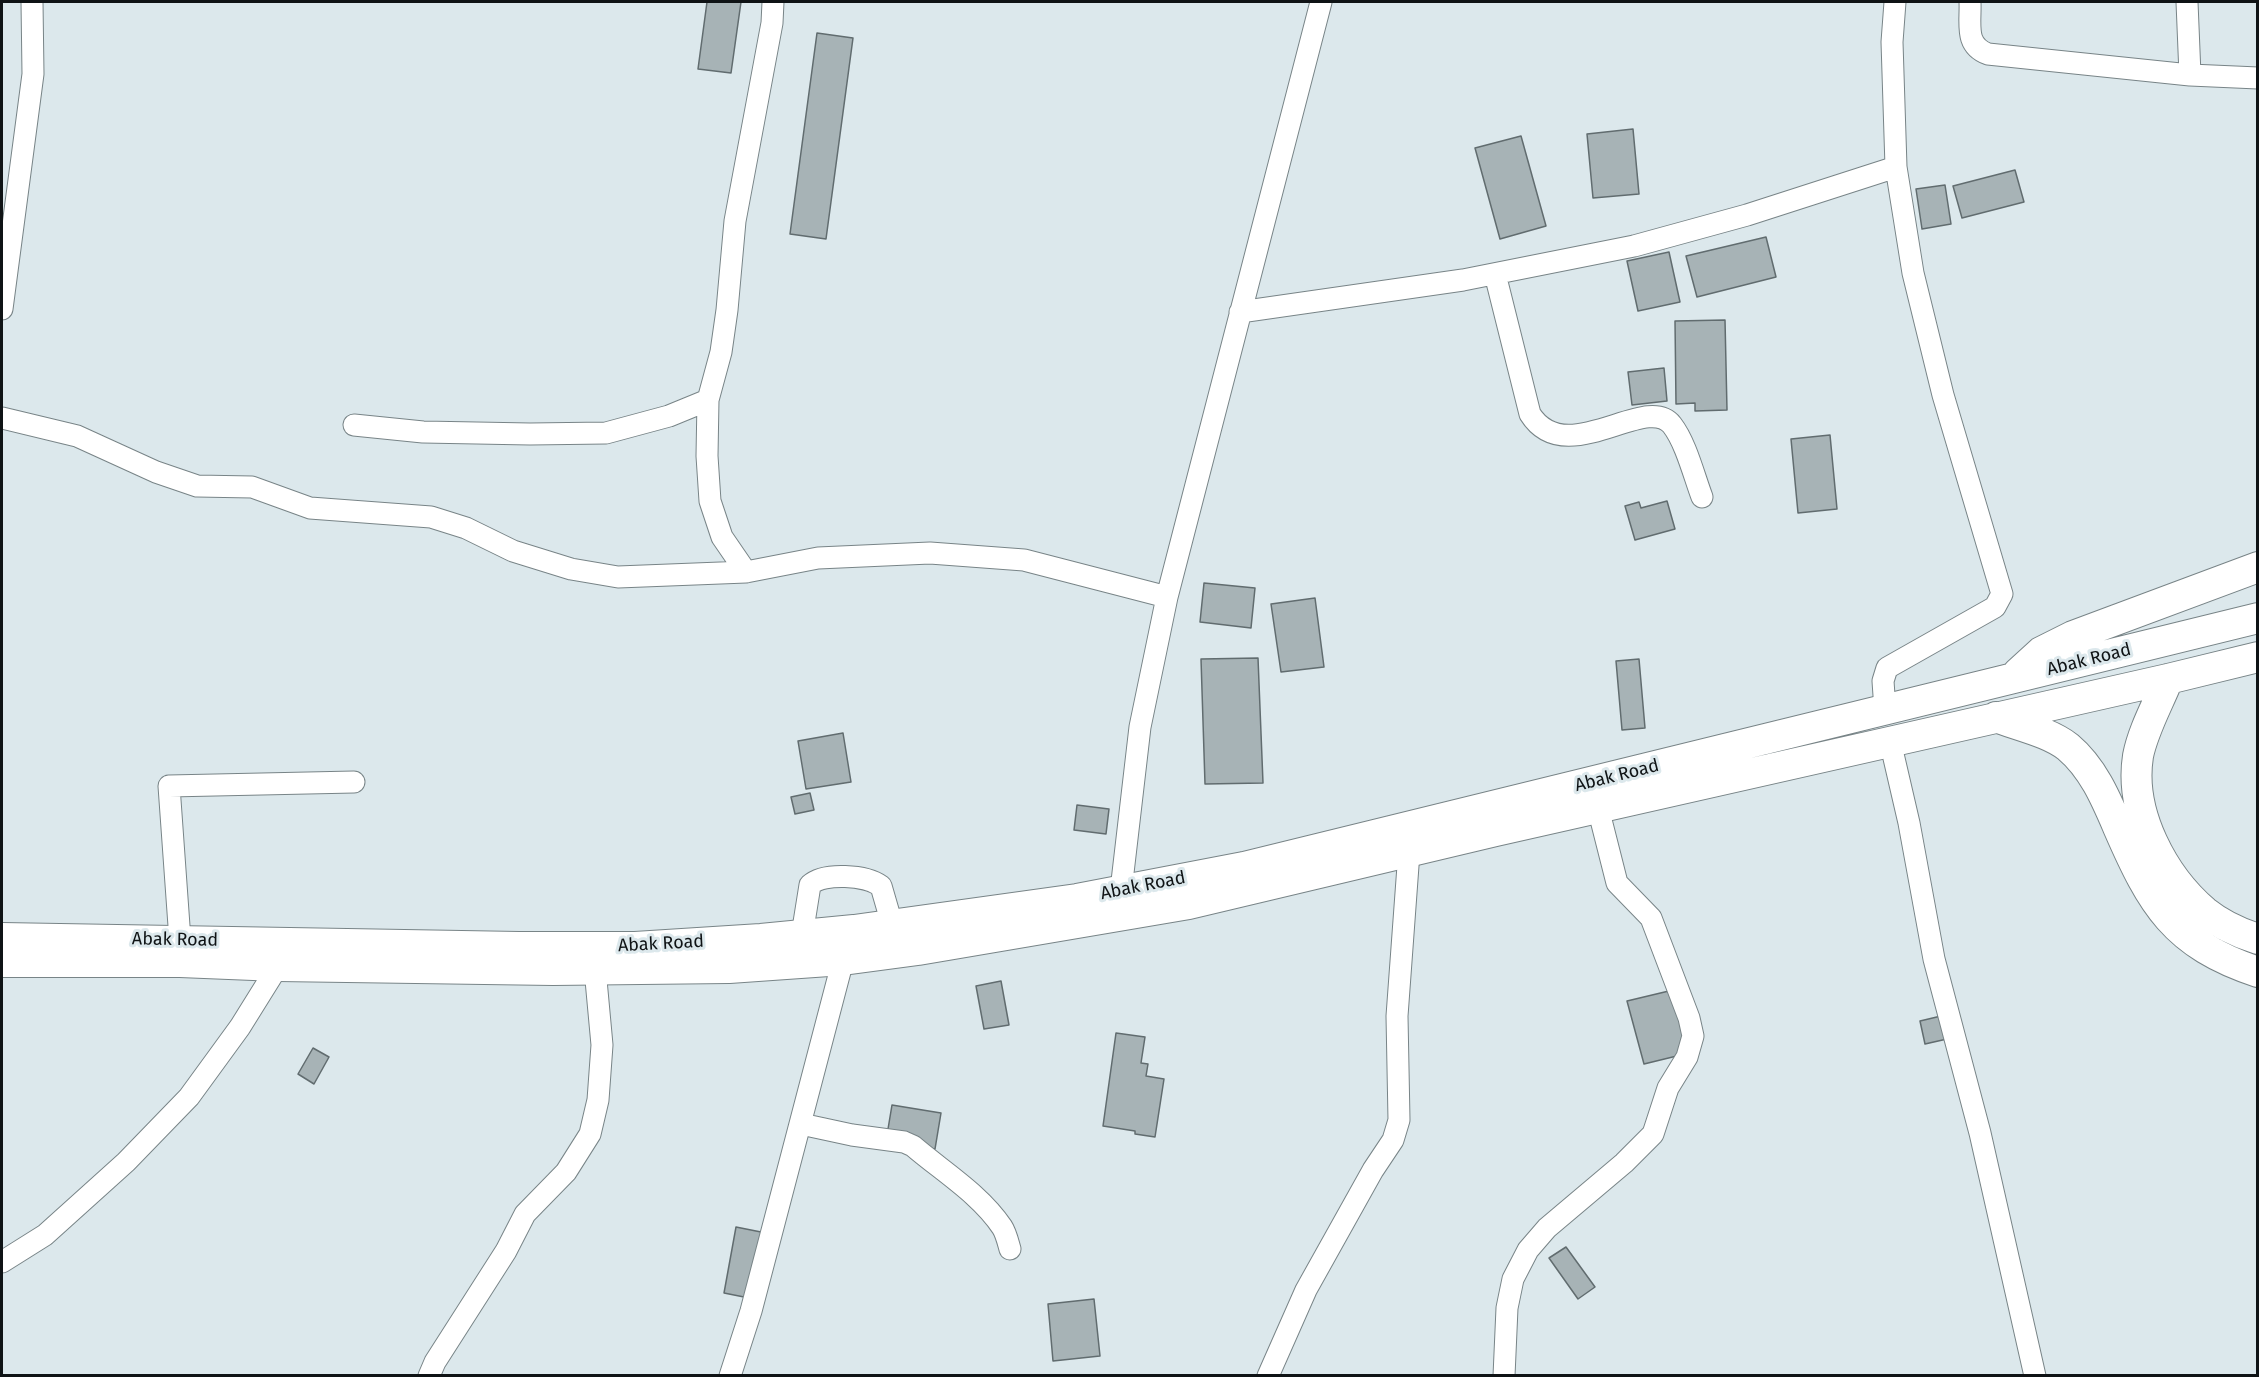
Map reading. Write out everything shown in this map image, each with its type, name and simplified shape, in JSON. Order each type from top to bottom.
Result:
[{"type":"highway","points":[[2011,679],[2041,652],[2073,636],[2258,567]]},
{"type":"highway","name":"Abak Road","points":[[2,962],[180,951],[635,947],[802,935],[1077,898],[1244,867],[2258,618]]},
{"type":"highway","name":"Abak Road","points":[[2,938],[180,951],[279,966],[729,968],[843,960],[918,950],[1189,904],[2258,657]]},
{"type":"highway","points":[[2168,679],[2138,757],[2138,785],[2148,831],[2157,852],[2179,886],[2205,912],[2230,928],[2258,939]]},
{"type":"highway","points":[[1996,717],[2067,747],[2085,766],[2103,791],[2143,883],[2168,919],[2203,949],[2228,962],[2258,972]]},
{"type":"street","points":[[2,309],[33,74],[32,2]]},
{"type":"street","points":[[746,572],[722,537],[710,501],[706,456],[708,400],[728,310],[735,221],[772,23],[773,2]]},
{"type":"street","points":[[1121,890],[1140,727],[1167,597],[1322,2]]},
{"type":"street","points":[[1886,710],[1883,681],[1887,668],[1995,607],[2002,594],[1943,395],[1913,273],[1896,167],[1892,42],[1895,2]]},
{"type":"street","points":[[1970,2],[1972,42],[1977,50],[1988,54],[2190,75],[2258,78]]},
{"type":"street","points":[[2187,2],[2190,75]]},
{"type":"street","points":[[1240,312],[1495,274],[1634,246],[1747,215],[1896,167]]},
{"type":"street","points":[[1495,274],[1530,414],[1536,425],[1546,432],[1567,437],[1642,418],[1659,418],[1671,423],[1702,497]]},
{"type":"street","points":[[354,425],[423,432],[606,433],[669,416],[708,400]]},
{"type":"street","points":[[2,418],[77,436],[156,472],[197,486],[252,487],[310,508],[431,517],[466,528],[513,551],[571,569],[618,577],[746,572],[818,558],[930,553],[1024,560],[1167,597]]},
{"type":"street","points":[[1890,741],[1909,823],[1934,958],[1980,1134],[2035,1376]]},
{"type":"street","points":[[180,951],[169,786],[354,782]]},
{"type":"street","points":[[1504,1376],[1507,1308],[1513,1279],[1528,1250],[1547,1228],[1624,1163],[1653,1134],[1668,1088],[1687,1057],[1693,1036],[1689,1018],[1651,918],[1617,883],[1598,808]]},
{"type":"street","points":[[1268,1376],[1306,1290],[1372,1170],[1394,1140],[1399,1120],[1397,1016],[1409,852]]},
{"type":"street","points":[[802,935],[810,885],[813,882],[836,877],[867,879],[881,886],[892,924]]},
{"type":"street","points":[[730,1376],[751,1311],[843,960]]},
{"type":"street","points":[[2,1262],[45,1235],[126,1162],[189,1097],[240,1027],[279,966]]},
{"type":"street","points":[[429,1376],[435,1362],[506,1251],[525,1214],[566,1172],[590,1134],[598,1100],[602,1045],[596,969]]},
{"type":"street","points":[[801,1124],[852,1136],[904,1142],[913,1146],[971,1194],[994,1217],[1003,1228],[1010,1249]]},
{"type":"building","points":[[707,2],[741,2],[731,73],[698,69]]},
{"type":"building","points":[[817,33],[853,38],[826,239],[790,234]]},
{"type":"building","points":[[1633,129],[1639,194],[1593,198],[1587,134]]},
{"type":"building","points":[[1521,136],[1546,226],[1500,239],[1475,148]]},
{"type":"building","points":[[2015,170],[2024,202],[1962,218],[1953,186]]},
{"type":"building","points":[[1945,185],[1951,224],[1922,229],[1916,189]]},
{"type":"building","points":[[1766,237],[1776,277],[1697,297],[1686,256]]},
{"type":"building","points":[[1669,252],[1680,302],[1638,311],[1627,261]]},
{"type":"building","points":[[1725,320],[1727,410],[1695,411],[1695,403],[1676,404],[1675,321]]},
{"type":"building","points":[[1664,368],[1667,401],[1632,405],[1628,372]]},
{"type":"building","points":[[1830,435],[1837,509],[1798,513],[1791,439]]},
{"type":"building","points":[[1667,501],[1675,529],[1635,540],[1625,506],[1639,502],[1641,508]]},
{"type":"building","points":[[1204,583],[1255,588],[1251,628],[1200,622]]},
{"type":"building","points":[[1315,598],[1324,667],[1281,672],[1271,604]]},
{"type":"building","points":[[1258,658],[1263,783],[1205,784],[1201,659]]},
{"type":"building","points":[[1639,659],[1645,728],[1622,730],[1616,661]]},
{"type":"building","points":[[843,733],[851,782],[806,789],[798,741]]},
{"type":"building","points":[[810,793],[814,810],[795,814],[791,797]]},
{"type":"building","points":[[1077,805],[1109,809],[1106,834],[1074,830]]},
{"type":"building","points":[[1001,981],[1009,1025],[984,1029],[976,986]]},
{"type":"building","points":[[1673,990],[1689,1053],[1644,1064],[1627,1001]]},
{"type":"building","points":[[1941,1016],[1947,1039],[1925,1044],[1920,1021]]},
{"type":"building","points":[[1116,1033],[1145,1037],[1141,1063],[1148,1064],[1146,1076],[1164,1079],[1155,1137],[1103,1126]]},
{"type":"building","points":[[313,1048],[329,1057],[314,1084],[298,1074]]},
{"type":"building","points":[[892,1105],[941,1113],[935,1149],[886,1141]]},
{"type":"building","points":[[736,1227],[766,1233],[754,1299],[724,1293]]},
{"type":"building","points":[[1566,1247],[1595,1287],[1578,1299],[1549,1258]]},
{"type":"building","points":[[1094,1299],[1100,1356],[1053,1361],[1048,1304]]}]
